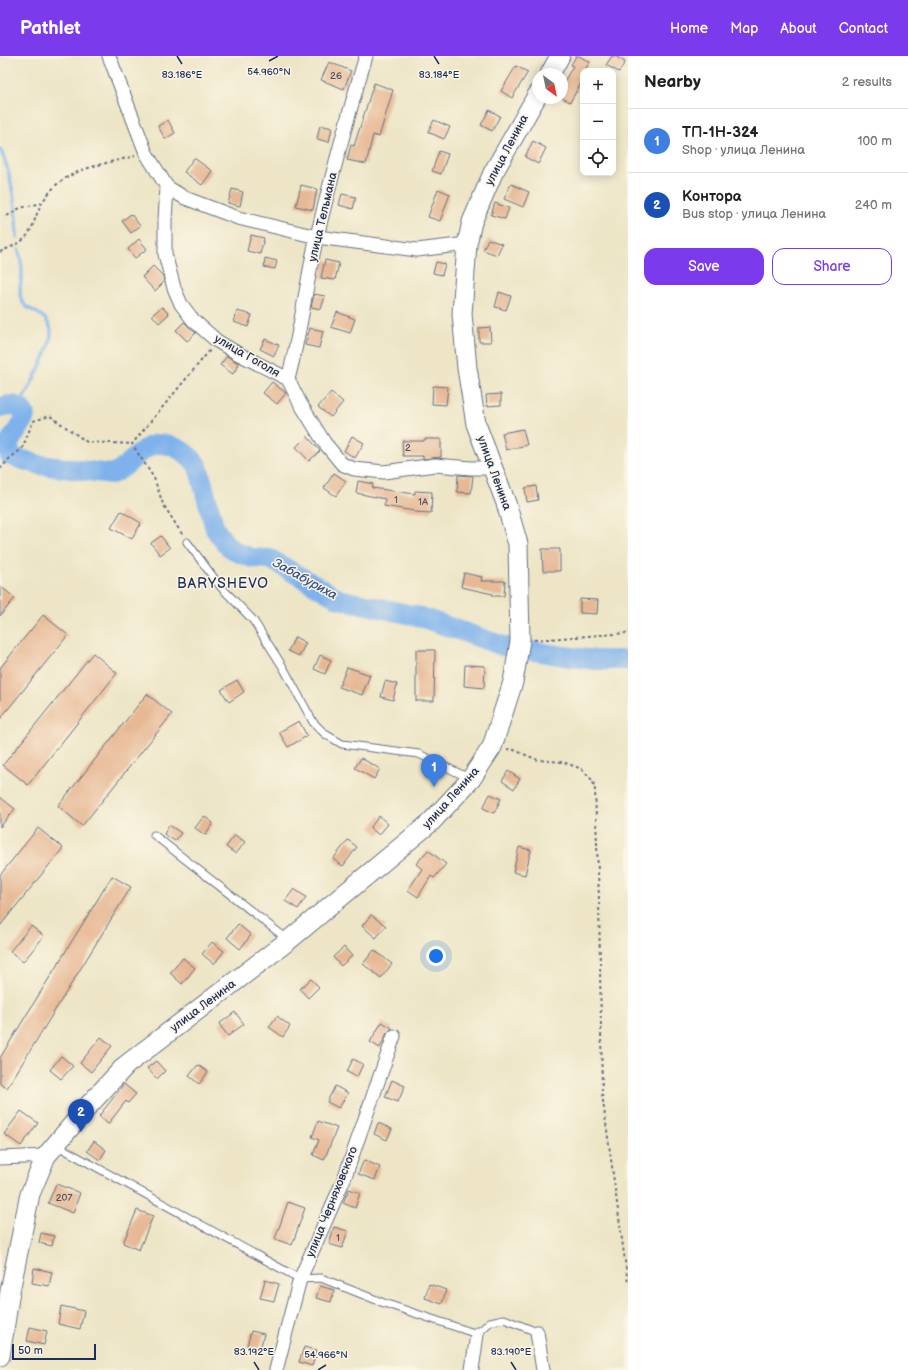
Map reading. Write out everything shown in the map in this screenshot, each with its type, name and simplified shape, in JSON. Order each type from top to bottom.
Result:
[{"type":"main road","points":[[553,68],[560,56]]},
{"type":"main road","name":"улица Ленина","points":[[0,1356],[10,1291],[30,1194],[51,1151],[89,1105],[126,1066],[289,940],[431,822],[471,779],[492,747],[516,670],[520,641],[518,544],[506,503],[476,424],[467,368],[462,314],[467,244],[472,222],[493,173],[532,104]]},
{"type":"street","points":[[109,56],[146,153],[166,188],[185,198],[238,218],[317,237],[417,250],[467,244]]},
{"type":"street","name":"улица Тельмана","points":[[288,379],[296,351],[317,237],[348,114],[366,56]]},
{"type":"street","name":"улица Гоголя","points":[[166,188],[165,254],[174,288],[181,304],[192,320],[217,341],[288,379],[300,403],[324,442],[342,464],[354,470],[384,472],[435,465],[492,468]]},
{"type":"street","name":"улица Черняховского","points":[[276,1370],[300,1279],[344,1179],[394,1036]]},
{"type":"street","points":[[0,1158],[51,1151]]},
{"type":"street","points":[[537,1332],[543,1370]]},
{"type":"street","points":[[472,1370],[477,1334]]},
{"type":"lane","points":[[187,542],[220,586],[253,620],[283,667],[313,722],[325,734],[342,744],[419,754],[471,779]]},
{"type":"lane","points":[[154,835],[289,940]]},
{"type":"lane","points":[[51,1151],[300,1279],[321,1278],[384,1303],[477,1334],[490,1322],[504,1319],[537,1332]]},
{"type":"path","points":[[0,252],[16,245],[28,234],[42,203],[54,187],[73,174],[146,153]]},
{"type":"path","points":[[7,216],[20,208],[42,203]]},
{"type":"path","points":[[132,444],[204,360],[217,341]]},
{"type":"path","points":[[0,469],[11,457],[22,449],[33,421],[50,416],[87,442],[132,444]]},
{"type":"path","points":[[132,444],[154,478],[163,504],[187,542]]},
{"type":"path","points":[[520,641],[628,633]]},
{"type":"path","points":[[492,747],[514,750],[538,760],[563,762],[582,769],[593,781],[595,790],[599,900],[602,1094],[628,1283]]},
{"type":"building","points":[[576,56],[590,62],[586,68],[580,68],[580,85],[570,102],[568,101],[568,75],[573,66],[571,65]]},
{"type":"building","points":[[612,56],[615,56],[625,62],[619,72],[616,70],[616,68],[612,68],[606,65]]},
{"type":"building","points":[[329,62],[351,71],[344,89],[321,80]]},
{"type":"building","points":[[516,66],[528,72],[512,98],[501,91]]},
{"type":"building","points":[[374,83],[393,90],[379,137],[373,135],[366,164],[347,160],[351,145],[354,146]]},
{"type":"building","points":[[489,110],[500,116],[492,131],[481,125]]},
{"type":"building","points":[[168,120],[175,133],[165,139],[158,126]]},
{"type":"building","points":[[434,120],[450,127],[444,139],[428,132]]},
{"type":"building","points":[[320,125],[332,128],[329,142],[317,139]]},
{"type":"building","points":[[533,141],[546,148],[538,164],[525,157]]},
{"type":"building","points":[[439,151],[448,154],[441,174],[432,171]]},
{"type":"building","points":[[194,158],[212,171],[202,185],[184,172]]},
{"type":"building","points":[[511,184],[529,192],[523,207],[504,199]]},
{"type":"building","points":[[301,185],[317,189],[313,210],[296,206]]},
{"type":"building","points":[[232,189],[243,192],[240,206],[228,203]]},
{"type":"building","points":[[438,189],[450,194],[440,221],[428,217]]},
{"type":"building","points":[[342,194],[356,197],[353,209],[339,205]]},
{"type":"building","points":[[495,203],[509,208],[505,219],[491,215]]},
{"type":"building","points":[[131,214],[140,226],[131,233],[122,221]]},
{"type":"building","points":[[251,235],[264,238],[260,254],[247,251]]},
{"type":"building","points":[[139,239],[147,249],[135,258],[128,249]]},
{"type":"building","points":[[488,239],[502,244],[497,255],[483,250]]},
{"type":"building","points":[[265,258],[277,261],[275,269],[264,267]]},
{"type":"building","points":[[325,260],[339,263],[335,280],[321,278]]},
{"type":"building","points":[[436,262],[445,264],[442,275],[433,273]]},
{"type":"building","points":[[153,266],[163,276],[164,282],[155,291],[142,277]]},
{"type":"building","points":[[499,292],[511,296],[506,310],[495,307]]},
{"type":"building","points":[[314,294],[325,296],[321,309],[311,307]]},
{"type":"building","points":[[162,307],[169,314],[159,323],[152,315]]},
{"type":"building","points":[[237,311],[252,315],[248,327],[234,322]]},
{"type":"building","points":[[337,312],[355,319],[350,333],[331,327]]},
{"type":"building","points":[[184,322],[196,333],[187,341],[176,330]]},
{"type":"building","points":[[490,327],[491,342],[479,342],[479,328]]},
{"type":"building","points":[[310,328],[323,331],[319,348],[305,345]]},
{"type":"building","points":[[265,339],[279,345],[274,356],[260,349]]},
{"type":"building","points":[[227,356],[239,364],[233,374],[220,365]]},
{"type":"building","points":[[272,382],[286,393],[277,404],[263,393]]},
{"type":"building","points":[[433,386],[448,387],[446,405],[432,404]]},
{"type":"building","points":[[331,392],[343,402],[331,417],[318,407]]},
{"type":"building","points":[[501,394],[501,405],[487,406],[486,395]]},
{"type":"building","points":[[523,429],[527,445],[506,450],[502,433]]},
{"type":"building","points":[[307,436],[320,451],[309,461],[296,447]]},
{"type":"building","points":[[352,436],[364,443],[355,458],[344,451]]},
{"type":"building","points":[[424,439],[441,439],[441,457],[423,459],[423,456],[403,456],[402,441],[424,441]]},
{"type":"building","points":[[334,473],[346,481],[336,496],[324,488]]},
{"type":"building","points":[[458,475],[473,476],[471,493],[457,492]]},
{"type":"building","points":[[358,481],[373,484],[372,488],[415,494],[415,491],[432,492],[431,513],[414,512],[384,506],[385,499],[356,493]]},
{"type":"building","points":[[536,486],[538,500],[527,502],[525,488]]},
{"type":"building","points":[[121,511],[141,523],[132,539],[111,528]]},
{"type":"building","points":[[161,536],[170,548],[160,555],[151,543]]},
{"type":"building","points":[[542,549],[560,549],[560,571],[543,571]]},
{"type":"building","points":[[464,573],[482,577],[481,581],[505,581],[504,596],[493,596],[493,594],[461,587]]},
{"type":"building","points":[[0,586],[15,598],[0,616]]},
{"type":"building","points":[[580,599],[598,600],[597,614],[580,613]]},
{"type":"building","points":[[43,615],[68,635],[0,719],[0,668]]},
{"type":"building","points":[[295,637],[306,643],[299,656],[288,651]]},
{"type":"building","points":[[416,650],[435,650],[434,701],[416,701]]},
{"type":"building","points":[[93,653],[117,673],[28,785],[3,765]]},
{"type":"building","points":[[320,655],[331,660],[325,674],[314,669]]},
{"type":"building","points":[[465,665],[485,666],[484,688],[464,686]]},
{"type":"building","points":[[347,667],[370,675],[362,695],[339,687]]},
{"type":"building","points":[[237,680],[244,692],[229,702],[221,690]]},
{"type":"building","points":[[385,681],[397,684],[393,700],[381,697]]},
{"type":"building","points":[[147,694],[172,714],[82,826],[58,806]]},
{"type":"building","points":[[299,721],[307,736],[288,747],[279,732]]},
{"type":"building","points":[[361,758],[380,769],[374,779],[355,768]]},
{"type":"building","points":[[508,771],[520,779],[514,789],[502,781]]},
{"type":"building","points":[[490,794],[501,799],[494,813],[483,808]]},
{"type":"building","points":[[0,797],[15,809],[0,827]]},
{"type":"building","points":[[204,816],[213,823],[205,835],[195,828]]},
{"type":"building","points":[[379,816],[388,824],[379,835],[370,828]]},
{"type":"building","points":[[169,825],[181,833],[175,841],[164,834]]},
{"type":"building","points":[[38,828],[63,848],[0,926],[0,875]]},
{"type":"building","points":[[235,835],[245,842],[236,854],[226,847]]},
{"type":"building","points":[[348,840],[357,847],[343,866],[333,859]]},
{"type":"building","points":[[519,847],[531,850],[525,875],[513,872]]},
{"type":"building","points":[[428,850],[446,864],[434,878],[431,876],[418,897],[408,890],[422,869],[416,864]]},
{"type":"building","points":[[112,876],[131,887],[7,1088],[0,1084],[0,1058]]},
{"type":"building","points":[[294,889],[306,897],[298,909],[285,901]]},
{"type":"building","points":[[371,915],[386,926],[376,938],[362,926]]},
{"type":"building","points":[[238,924],[251,935],[240,949],[227,938]]},
{"type":"building","points":[[31,926],[44,936],[23,962],[10,951]]},
{"type":"building","points":[[212,942],[224,951],[214,964],[202,954]]},
{"type":"building","points":[[344,947],[352,956],[341,966],[333,957]]},
{"type":"building","points":[[374,950],[392,964],[381,978],[363,964]]},
{"type":"building","points":[[183,958],[195,968],[182,984],[170,973]]},
{"type":"building","points":[[311,979],[319,987],[308,998],[300,989]]},
{"type":"building","points":[[235,1012],[244,1024],[228,1036],[219,1024]]},
{"type":"building","points":[[277,1016],[290,1026],[283,1037],[269,1027]]},
{"type":"building","points":[[382,1022],[392,1028],[387,1033],[380,1048],[370,1042]]},
{"type":"building","points":[[101,1037],[112,1046],[91,1072],[80,1063]]},
{"type":"building","points":[[61,1056],[73,1066],[61,1079],[50,1070]]},
{"type":"building","points":[[353,1059],[363,1064],[357,1077],[347,1072]]},
{"type":"building","points":[[156,1061],[165,1071],[157,1079],[147,1068]]},
{"type":"building","points":[[198,1065],[208,1072],[199,1084],[189,1076]]},
{"type":"building","points":[[392,1080],[405,1086],[398,1102],[385,1097]]},
{"type":"building","points":[[124,1084],[136,1094],[128,1103],[126,1101],[108,1124],[99,1116]]},
{"type":"building","points":[[335,1086],[348,1093],[339,1108],[327,1102]]},
{"type":"building","points":[[21,1111],[38,1123],[21,1146],[4,1134]]},
{"type":"building","points":[[318,1121],[337,1128],[324,1160],[313,1155],[319,1140],[312,1137]]},
{"type":"building","points":[[378,1123],[392,1129],[387,1140],[374,1134]]},
{"type":"building","points":[[94,1141],[106,1150],[100,1160],[87,1151]]},
{"type":"building","points":[[364,1160],[380,1167],[375,1180],[358,1174]]},
{"type":"building","points":[[56,1184],[80,1193],[73,1213],[48,1203]]},
{"type":"building","points":[[349,1189],[360,1193],[355,1208],[343,1203]]},
{"type":"building","points":[[288,1202],[305,1208],[292,1245],[275,1239]]},
{"type":"building","points":[[137,1210],[153,1216],[139,1250],[123,1243]]},
{"type":"building","points":[[334,1227],[348,1231],[342,1248],[329,1244]]},
{"type":"building","points":[[41,1233],[54,1236],[52,1246],[39,1243]]},
{"type":"building","points":[[34,1268],[52,1272],[49,1286],[32,1283]]},
{"type":"building","points":[[265,1280],[279,1284],[274,1301],[260,1298]]},
{"type":"building","points":[[429,1284],[446,1290],[442,1304],[425,1298]]},
{"type":"building","points":[[320,1286],[334,1290],[331,1302],[316,1298]]},
{"type":"building","points":[[61,1306],[84,1311],[80,1329],[58,1324]]},
{"type":"building","points":[[30,1327],[47,1331],[44,1345],[27,1341]]},
{"type":"building","points":[[251,1331],[264,1334],[260,1349],[247,1346]]},
{"type":"building","points":[[304,1347],[317,1350],[312,1366],[299,1362]]},
{"type":"waterway","points":[[0,149],[11,181],[16,215],[17,237]]},
{"type":"waterway","points":[[18,407],[33,382],[43,361],[50,342],[51,332],[51,328],[46,320],[40,314],[26,306],[21,299],[20,285],[22,268],[19,250]]},
{"type":"waterway","name":"Забабуриха","points":[[0,408],[8,405],[15,406],[21,409],[25,415],[21,426],[9,444],[10,456],[40,465],[112,474],[120,470],[146,448],[153,445],[162,444],[180,449],[190,456],[198,466],[215,529],[228,546],[237,552],[252,558],[270,559],[339,599],[421,617],[503,646],[595,660],[628,660]]},
{"type":"place","name":"ТП-1Н-324","points":[[434,787]]},
{"type":"place","name":"Контора","points":[[81,1132]]},
{"type":"district","name":"BARYSHEVO","points":[[223,583]]}]
